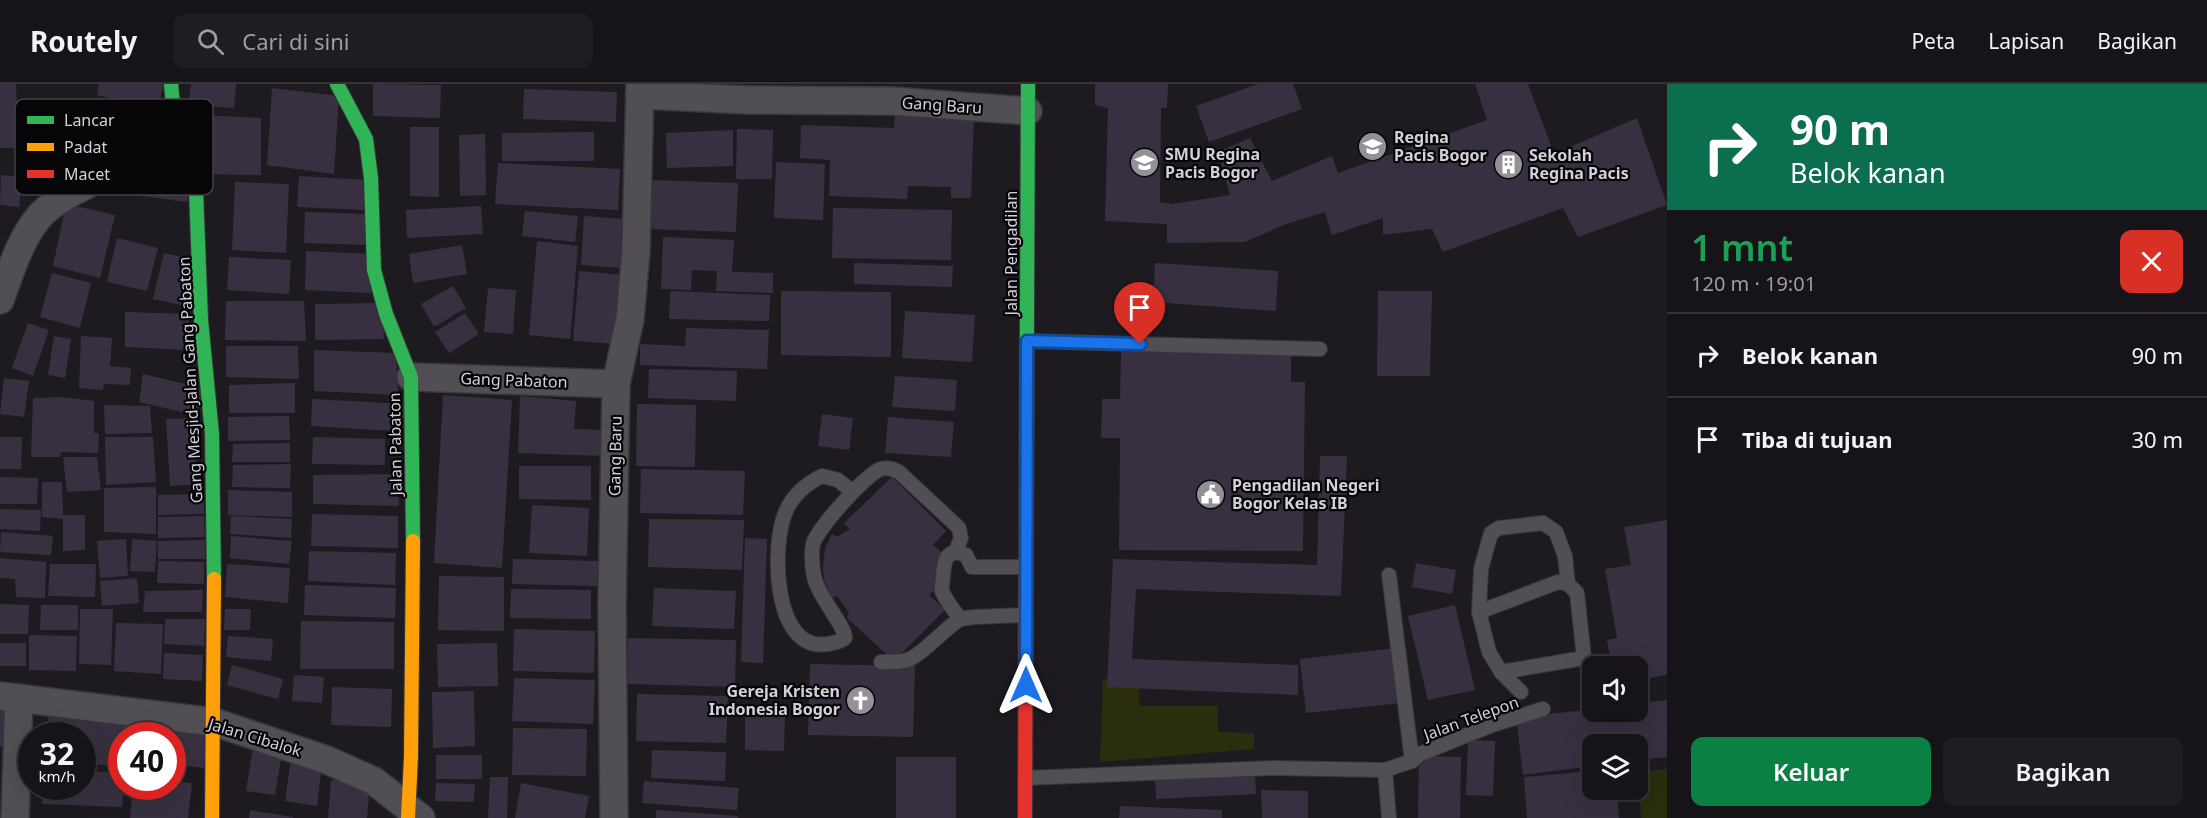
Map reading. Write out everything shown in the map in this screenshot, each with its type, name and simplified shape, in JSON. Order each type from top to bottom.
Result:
[{"type":"street","name":"Gang Mesjid-Jalan Gang Pabaton","points":[[171,84],[172,99]]},
{"type":"street","name":"Jalan Pabaton","points":[[338,84],[366,139],[371,178],[374,270],[386,314],[411,377],[412,814]]},
{"type":"street","name":"Jalan Pengadilan","points":[[1025,818],[1029,84]]},
{"type":"street","name":"Gang Baru","points":[[614,818],[612,607],[616,384],[630,319],[636,251],[640,90],[748,100],[892,101],[1028,111]]},
{"type":"street","points":[[0,300],[21,243],[40,215],[68,195]]},
{"type":"street","name":"Gang Mesjid-Jalan Gang Pabaton","points":[[196,195],[201,320],[215,525],[212,818]]},
{"type":"street","name":"Gang Pabaton","points":[[411,377],[616,384]]},
{"type":"street","points":[[10,697],[15,818]]},
{"type":"street","name":"Jalan Cibalok","points":[[10,697],[214,722],[327,760],[374,781],[412,814]]},
{"type":"lane","points":[[1027,341],[1320,349]]},
{"type":"lane","points":[[853,492],[831,477],[822,476],[814,480],[794,496],[786,510],[780,530],[777,573],[782,601],[798,633],[813,645],[841,641],[845,638],[843,629],[820,593],[814,578],[811,559],[814,542],[821,528],[853,492],[882,469],[891,468],[899,472],[959,528],[961,538],[955,553]]},
{"type":"lane","points":[[1521,692],[1501,672],[1489,652],[1479,612],[1481,569],[1489,538],[1494,530],[1544,523],[1556,532],[1565,556],[1568,584]]},
{"type":"lane","points":[[960,619],[942,592],[945,558],[955,553],[966,555],[972,567],[1026,567]]},
{"type":"lane","points":[[1389,574],[1412,761]]},
{"type":"lane","points":[[1479,612],[1558,582],[1568,584],[1577,593],[1584,658],[1501,672]]},
{"type":"lane","points":[[881,662],[899,662],[913,658],[947,627],[960,619],[1026,615]]},
{"type":"lane","name":"Jalan Telepon","points":[[1025,778],[1273,768],[1385,770],[1412,761],[1420,754],[1492,725],[1543,709]]},
{"type":"lane","points":[[1385,770],[1389,818]]},
{"type":"green space","points":[[1103,679],[1139,680],[1139,706],[1218,706],[1218,732],[1254,733],[1254,749],[1100,762]]},
{"type":"green space","points":[[1667,769],[1667,818],[1641,818],[1640,800],[1648,800],[1648,772]]},
{"type":"building","points":[[0,84],[16,84],[15,148],[0,148]]},
{"type":"building","points":[[99,84],[163,84],[160,99],[113,99],[97,95]]},
{"type":"building","points":[[191,84],[236,84],[234,108],[213,107],[213,99],[190,99]]},
{"type":"building","points":[[373,84],[441,85],[440,118],[373,116]]},
{"type":"building","name":"Sekolah Regina Pacis","points":[[1095,84],[1168,84],[1167,108],[1161,108],[1160,202],[1172,204],[1230,195],[1218,152],[1250,138],[1272,181],[1332,156],[1338,173],[1487,120],[1475,84],[1528,84],[1554,154],[1637,118],[1667,205],[1578,237],[1563,208],[1443,252],[1432,229],[1383,235],[1383,218],[1332,235],[1325,212],[1286,224],[1245,242],[1167,243],[1167,224],[1105,221],[1108,108],[1095,105]]},
{"type":"building","points":[[1258,84],[1293,84],[1302,109],[1209,142],[1196,106]]},
{"type":"building","points":[[272,88],[339,96],[334,174],[267,165]]},
{"type":"building","points":[[524,89],[617,92],[616,122],[523,119]]},
{"type":"building","points":[[895,112],[974,116],[971,198],[951,198],[951,187],[908,186],[907,199],[829,196],[830,160],[800,158],[801,125],[894,128]]},
{"type":"building","points":[[213,116],[261,118],[261,175],[213,174]]},
{"type":"building","points":[[410,127],[439,127],[439,197],[410,196]]},
{"type":"building","points":[[737,129],[773,130],[772,179],[736,179]]},
{"type":"building","points":[[733,130],[733,166],[667,168],[666,133]]},
{"type":"building","points":[[594,132],[594,161],[502,161],[502,133]]},
{"type":"building","points":[[485,134],[486,195],[460,196],[459,135]]},
{"type":"building","points":[[776,162],[825,164],[823,220],[774,218]]},
{"type":"building","points":[[498,163],[620,169],[618,210],[495,204]]},
{"type":"building","points":[[1,175],[15,176],[15,195],[20,195],[19,207],[0,205]]},
{"type":"building","points":[[299,176],[367,180],[365,210],[297,207]]},
{"type":"building","points":[[650,180],[738,183],[736,232],[649,229]]},
{"type":"building","points":[[235,182],[289,184],[286,253],[232,250]]},
{"type":"building","points":[[135,195],[188,195],[187,202]]},
{"type":"building","points":[[66,204],[115,215],[100,278],[53,266]]},
{"type":"building","points":[[481,206],[483,234],[407,238],[406,210]]},
{"type":"building","points":[[833,208],[952,210],[951,260],[832,258]]},
{"type":"building","points":[[525,211],[578,216],[575,242],[522,236]]},
{"type":"building","points":[[305,212],[369,214],[368,245],[304,243]]},
{"type":"building","points":[[584,216],[624,219],[621,268],[581,265]]},
{"type":"building","points":[[663,237],[734,240],[732,272],[773,273],[773,293],[716,291],[717,271],[692,270],[691,290],[661,289]]},
{"type":"building","points":[[117,238],[158,248],[147,291],[107,282]]},
{"type":"building","points":[[537,241],[578,246],[570,339],[529,335]]},
{"type":"building","points":[[462,245],[467,274],[413,283],[409,254]]},
{"type":"building","points":[[306,251],[371,254],[371,293],[305,290]]},
{"type":"building","points":[[164,253],[195,260],[186,306],[153,299]]},
{"type":"building","points":[[229,257],[291,260],[289,294],[227,290]]},
{"type":"building","points":[[854,263],[953,266],[952,287],[854,284]]},
{"type":"building","points":[[1155,263],[1278,271],[1276,311],[1153,302]]},
{"type":"building","points":[[579,271],[622,275],[616,344],[573,341]]},
{"type":"building","points":[[52,273],[91,283],[80,328],[40,317]]},
{"type":"building","points":[[453,286],[466,308],[434,327],[421,304]]},
{"type":"building","points":[[488,288],[516,290],[513,334],[484,332]]},
{"type":"building","points":[[670,291],[770,295],[769,321],[669,319]]},
{"type":"building","points":[[781,291],[891,292],[891,357],[781,355]]},
{"type":"building","points":[[1378,291],[1432,291],[1430,376],[1377,376]]},
{"type":"building","points":[[226,301],[304,301],[306,341],[225,340]]},
{"type":"building","points":[[382,303],[384,339],[315,340],[315,304]]},
{"type":"building","points":[[905,311],[975,315],[972,362],[902,358]]},
{"type":"building","points":[[125,312],[189,314],[188,350],[125,347]]},
{"type":"building","points":[[465,313],[479,334],[449,353],[435,332]]},
{"type":"building","points":[[28,323],[49,330],[33,376],[12,368]]},
{"type":"building","points":[[686,328],[769,330],[767,369],[640,365],[640,344],[685,346]]},
{"type":"building","points":[[54,336],[71,339],[65,378],[48,375]]},
{"type":"building","points":[[81,336],[112,338],[110,366],[131,368],[130,385],[104,384],[103,390],[79,388]]},
{"type":"building","points":[[226,346],[298,346],[299,379],[226,377]]},
{"type":"building","points":[[314,350],[396,353],[398,395],[314,391]]},
{"type":"building","name":"Pengadilan Negeri Bogor Kelas IB","points":[[1121,351],[1291,353],[1291,382],[1305,382],[1303,551],[1119,550],[1120,438],[1101,438],[1102,399],[1120,399]]},
{"type":"building","points":[[649,369],[737,371],[736,401],[648,398]]},
{"type":"building","points":[[143,374],[202,388],[198,416],[139,402]]},
{"type":"building","points":[[895,376],[957,380],[955,411],[892,407]]},
{"type":"building","points":[[4,378],[29,381],[24,417],[0,414]]},
{"type":"building","points":[[295,383],[295,413],[229,413],[229,385]]},
{"type":"building","points":[[443,395],[512,400],[502,568],[434,563]]},
{"type":"building","points":[[520,396],[576,401],[574,429],[605,430],[604,456],[518,453]]},
{"type":"building","points":[[61,397],[94,401],[94,433],[99,433],[98,453],[61,452],[60,457],[31,457],[33,398]]},
{"type":"building","points":[[312,399],[405,404],[404,418],[394,418],[394,431],[311,426]]},
{"type":"building","points":[[637,404],[696,405],[695,467],[636,466]]},
{"type":"building","points":[[104,405],[150,406],[152,433],[105,434]]},
{"type":"building","points":[[822,414],[853,418],[849,450],[818,446]]},
{"type":"building","points":[[289,416],[290,440],[228,441],[228,417]]},
{"type":"building","points":[[888,417],[954,422],[951,457],[885,453]]},
{"type":"building","points":[[193,418],[198,484],[170,486],[166,419]]},
{"type":"building","points":[[0,437],[22,437],[21,469],[0,469]]},
{"type":"building","points":[[105,437],[153,437],[156,482],[106,485]]},
{"type":"building","points":[[313,437],[385,439],[385,465],[312,464]]},
{"type":"building","points":[[290,443],[290,462],[232,462],[233,444]]},
{"type":"building","points":[[1320,456],[1347,456],[1341,596],[1136,589],[1132,659],[1298,665],[1298,695],[1107,687],[1113,559],[1317,565]]},
{"type":"building","points":[[63,457],[97,457],[101,490],[67,492]]},
{"type":"building","points":[[291,464],[290,488],[232,487],[233,465]]},
{"type":"building","points":[[519,466],[591,466],[591,500],[519,499]]},
{"type":"building","points":[[641,469],[745,471],[743,515],[640,513]]},
{"type":"building","points":[[397,474],[399,506],[313,504],[313,475]]},
{"type":"building","points":[[0,477],[38,478],[37,504],[0,504]]},
{"type":"building","points":[[892,477],[946,531],[933,545],[941,552],[939,585],[929,595],[945,610],[894,661],[847,618],[849,613],[837,596],[832,598],[824,579],[823,568],[825,548],[832,534],[837,537],[850,529],[844,523]]},
{"type":"building","points":[[42,482],[62,482],[63,515],[85,515],[85,550],[63,551],[63,519],[42,517]]},
{"type":"building","points":[[156,487],[156,534],[104,532],[104,488]]},
{"type":"building","points":[[228,490],[292,492],[292,517],[228,515]]},
{"type":"building","points":[[204,494],[204,514],[158,515],[158,495]]},
{"type":"building","points":[[532,505],[589,508],[587,556],[529,553]]},
{"type":"building","points":[[0,509],[41,510],[40,531],[0,529]]},
{"type":"building","points":[[312,514],[398,516],[398,548],[311,546]]},
{"type":"building","points":[[204,516],[205,537],[158,538],[158,517]]},
{"type":"building","points":[[231,516],[292,519],[291,538],[230,534]]},
{"type":"building","points":[[649,519],[744,520],[742,570],[648,567]]},
{"type":"building","points":[[1667,520],[1667,675],[1648,678],[1648,656],[1610,656],[1607,640],[1617,638],[1605,569],[1631,565],[1624,527]]},
{"type":"building","points":[[1,532],[53,536],[51,555],[0,552]]},
{"type":"building","points":[[231,536],[292,541],[289,564],[230,558]]},
{"type":"building","points":[[745,538],[767,539],[763,663],[741,662]]},
{"type":"building","points":[[126,539],[128,576],[100,578],[97,541]]},
{"type":"building","points":[[132,539],[157,541],[155,572],[130,571]]},
{"type":"building","points":[[205,540],[205,559],[158,559],[158,541]]},
{"type":"building","points":[[309,551],[396,553],[395,585],[308,581]]},
{"type":"building","points":[[0,558],[46,562],[45,598],[16,597],[15,579],[0,578]]},
{"type":"building","points":[[513,559],[599,561],[598,586],[512,584]]},
{"type":"building","points":[[158,561],[204,562],[204,584],[157,583]]},
{"type":"building","points":[[1416,563],[1456,570],[1452,594],[1412,587]]},
{"type":"building","points":[[50,564],[96,564],[95,597],[48,596]]},
{"type":"building","points":[[227,564],[290,568],[288,603],[225,597]]},
{"type":"building","points":[[439,576],[504,577],[504,631],[438,630]]},
{"type":"building","points":[[137,578],[139,603],[102,606],[100,581]]},
{"type":"building","points":[[305,585],[396,588],[395,618],[304,615]]},
{"type":"building","points":[[654,588],[736,591],[734,629],[652,626]]},
{"type":"building","points":[[511,589],[591,590],[591,619],[510,618]]},
{"type":"building","points":[[203,590],[202,612],[143,612],[145,591]]},
{"type":"building","points":[[0,604],[29,605],[28,634],[0,634]]},
{"type":"building","points":[[41,605],[78,605],[78,630],[40,630]]},
{"type":"building","points":[[1455,605],[1475,690],[1428,700],[1408,616]]},
{"type":"building","points":[[80,609],[113,609],[111,665],[79,664]]},
{"type":"building","points":[[225,609],[251,609],[250,630],[224,630]]},
{"type":"building","points":[[165,619],[205,619],[204,646],[164,644]]},
{"type":"building","points":[[301,621],[394,622],[394,669],[300,669]]},
{"type":"building","points":[[116,623],[163,624],[161,674],[114,671]]},
{"type":"building","points":[[514,629],[595,631],[594,673],[513,671]]},
{"type":"building","points":[[29,635],[77,636],[76,671],[29,670]]},
{"type":"building","points":[[228,636],[273,639],[271,661],[226,657]]},
{"type":"building","points":[[628,638],[736,640],[735,687],[627,684]]},
{"type":"building","points":[[0,643],[26,643],[26,666],[0,666]]},
{"type":"building","points":[[497,643],[498,686],[438,687],[437,644]]},
{"type":"building","points":[[1396,648],[1401,703],[1306,713],[1300,659]]},
{"type":"building","points":[[164,653],[203,655],[202,681],[163,679]]},
{"type":"building","name":"Gereja Kristen Indonesia Bogor","points":[[810,664],[915,666],[913,737],[808,735]]},
{"type":"building","points":[[232,665],[283,679],[278,699],[227,685]]},
{"type":"building","points":[[294,675],[324,677],[322,703],[292,701]]},
{"type":"building","points":[[514,678],[595,680],[593,724],[512,721]]},
{"type":"building","points":[[332,687],[392,689],[391,727],[331,725]]},
{"type":"building","points":[[474,691],[475,746],[433,748],[432,692]]},
{"type":"building","points":[[637,694],[728,696],[726,743],[636,741]]},
{"type":"building","points":[[1667,700],[1667,757],[1648,759],[1648,734],[1582,734],[1582,767],[1523,775],[1516,718],[1582,710],[1582,722],[1648,722],[1648,702]]},
{"type":"building","points":[[0,711],[6,711],[5,747],[0,747]]},
{"type":"building","points":[[49,711],[122,722],[108,722],[108,766],[96,764],[96,722],[48,722]]},
{"type":"building","points":[[745,714],[785,714],[784,751],[745,750]]},
{"type":"building","points":[[513,728],[587,729],[586,776],[512,775]]},
{"type":"building","points":[[186,731],[208,734],[204,768],[186,766]]},
{"type":"building","points":[[1468,740],[1495,741],[1493,796],[1466,795]]},
{"type":"building","points":[[253,747],[282,752],[275,795],[246,791]]},
{"type":"building","points":[[652,750],[726,752],[725,781],[651,778]]},
{"type":"building","points":[[436,755],[482,755],[482,779],[436,779]]},
{"type":"building","points":[[1419,756],[1461,757],[1460,818],[1418,818]]},
{"type":"building","points":[[896,757],[956,757],[956,818],[896,818]]},
{"type":"building","points":[[291,759],[322,764],[317,806],[285,801]]},
{"type":"building","points":[[96,772],[108,772],[108,800],[123,800],[122,807],[42,804],[42,800],[96,800]]},
{"type":"building","points":[[1582,772],[1582,800],[1618,800],[1619,818],[1527,818],[1524,777]]},
{"type":"building","points":[[1255,773],[1256,794],[1156,799],[1155,777]]},
{"type":"building","points":[[490,777],[508,777],[507,818],[488,818]]},
{"type":"building","points":[[331,780],[370,782],[367,818],[328,818]]},
{"type":"building","points":[[644,781],[739,788],[737,810],[642,803]]},
{"type":"building","points":[[186,782],[192,783],[188,818],[130,818],[132,800],[186,800]]},
{"type":"building","points":[[436,783],[475,784],[474,802],[435,801]]},
{"type":"building","points":[[521,783],[589,796],[585,818],[515,818]]},
{"type":"building","points":[[1261,790],[1308,791],[1308,818],[1262,818]]},
{"type":"building","points":[[1120,806],[1222,810],[1222,818],[1119,818]]},
{"type":"building","points":[[250,810],[293,817],[293,818],[249,818]]},
{"type":"building","points":[[656,810],[738,816],[738,818],[656,818]]},
{"type":"traffic: fast","points":[[171,84],[172,99]]},
{"type":"traffic: fast","points":[[337,84],[366,139],[371,178],[374,270],[386,314],[411,377],[413,541]]},
{"type":"traffic: fast","points":[[1026,546],[1028,84]]},
{"type":"traffic: fast","points":[[196,195],[201,320],[212,434],[214,579]]},
{"type":"traffic: slow","points":[[408,818],[411,757],[413,541]]},
{"type":"traffic: slow","points":[[212,818],[214,579]]},
{"type":"traffic: jam","points":[[1025,818],[1026,546]]},
{"type":"place","name":"Regina Pacis Bogor","points":[[1373,146]]},
{"type":"place","name":"SMU Regina Pacis Bogor","points":[[1144,163]]},
{"type":"place","name":"Sekolah Regina Pacis","points":[[1508,164]]},
{"type":"place","name":"Pengadilan Negeri Bogor Kelas IB","points":[[1211,494]]},
{"type":"place","name":"Gereja Kristen Indonesia Bogor","points":[[861,700]]},
{"type":"route","points":[[1026,685],[1027,341],[1140,344]]}]
